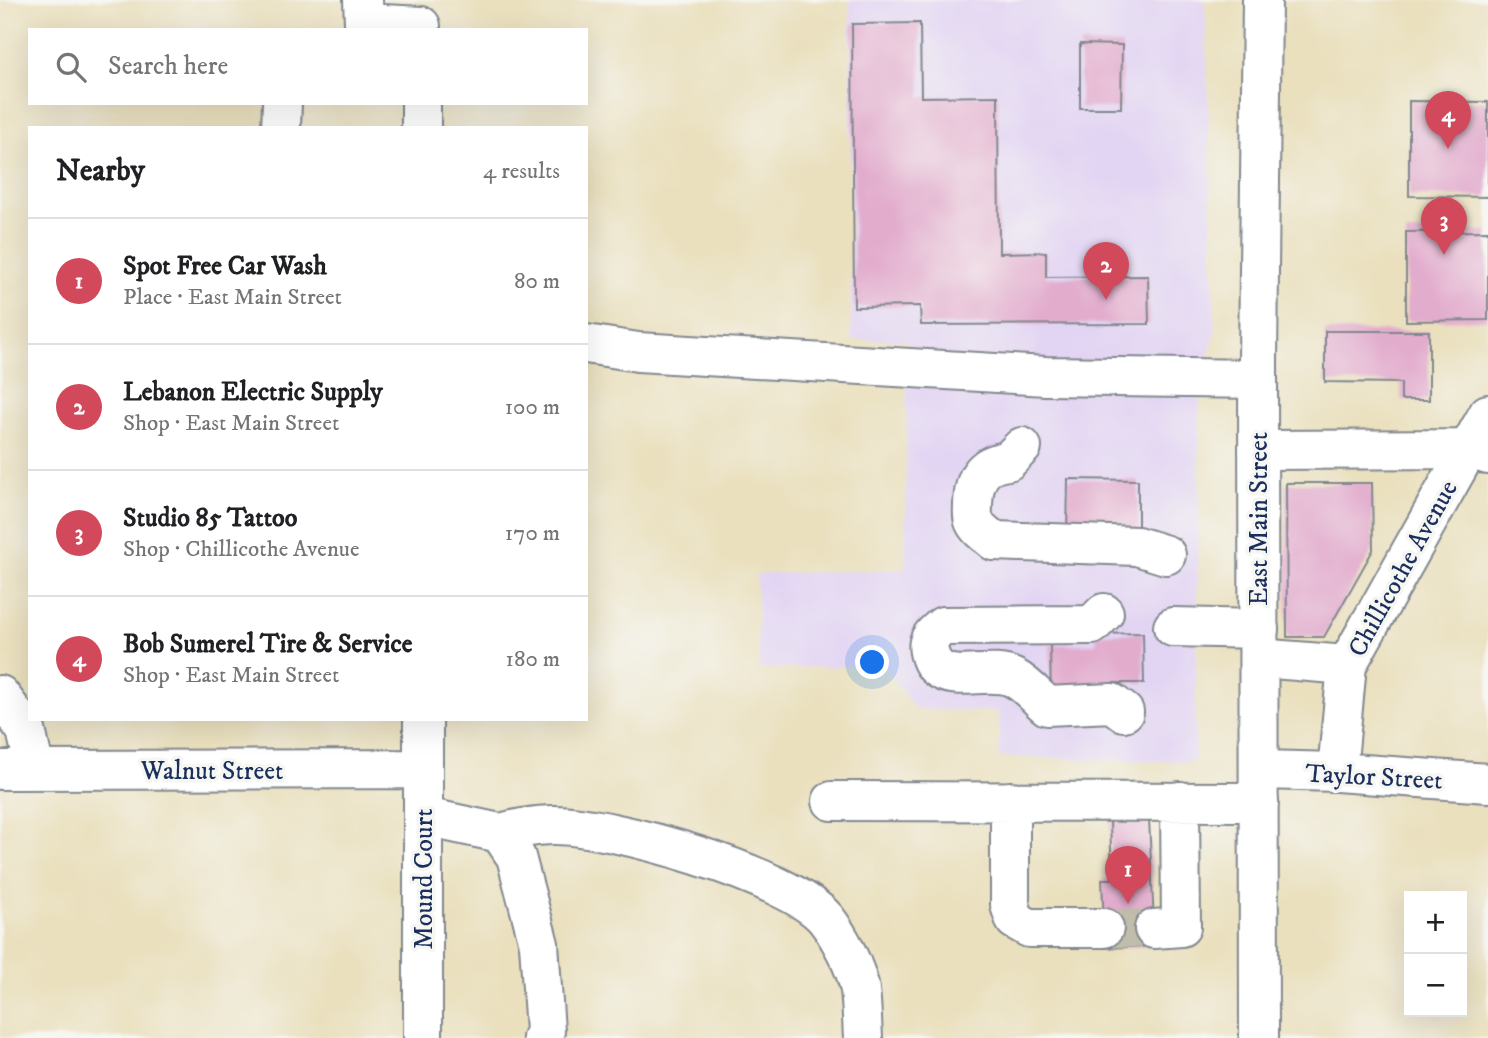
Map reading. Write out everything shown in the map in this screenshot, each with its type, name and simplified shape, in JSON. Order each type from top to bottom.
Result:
[{"type":"street","points":[[363,0],[365,23],[421,19]]},
{"type":"street","name":"East Main Street","points":[[1259,1038],[1258,379],[1262,0]]},
{"type":"street","points":[[281,126],[282,105]]},
{"type":"street","points":[[421,105],[421,126]]},
{"type":"street","points":[[588,344],[638,352],[1046,376],[1258,379]]},
{"type":"street","name":"Chillicothe Avenue","points":[[1337,772],[1347,665],[1478,452],[1488,414]]},
{"type":"street","points":[[1022,447],[1008,461],[987,467],[977,479],[973,519],[981,531],[994,541],[1136,545],[1166,555]]},
{"type":"street","points":[[1258,450],[1478,452]]},
{"type":"street","points":[[1104,613],[1092,625],[943,626],[930,637],[928,648],[938,670],[954,675],[1013,677],[1047,706],[1112,703],[1124,712]]},
{"type":"street","points":[[1173,627],[1347,665]]},
{"type":"street","points":[[0,695],[26,730],[17,770]]},
{"type":"street","name":"Mound Court","points":[[423,721],[423,1038]]},
{"type":"street","name":"Walnut Street","points":[[17,770],[423,769]]},
{"type":"street","name":"Taylor Street","points":[[832,801],[1180,801],[1337,772],[1488,783]]},
{"type":"street","points":[[1010,801],[1010,905],[1015,920],[1029,928],[1104,928]]},
{"type":"street","points":[[1154,929],[1181,927],[1180,801]]},
{"type":"street","points":[[423,819],[500,833],[521,827],[554,825],[642,838],[744,873],[794,894],[824,916],[841,941],[859,988],[863,1038]]},
{"type":"street","points":[[500,833],[516,857],[539,944],[545,1031],[542,1038]]},
{"type":"shaded area","points":[[850,0],[1205,0],[1215,331],[1200,394],[1195,762],[999,757],[999,712],[915,709],[883,665],[759,669],[756,574],[905,569],[907,340],[851,340]]},
{"type":"building","points":[[920,23],[921,97],[998,96],[999,253],[1046,252],[1046,277],[1148,276],[1149,324],[921,325],[920,306],[854,307],[852,24]]},
{"type":"building","points":[[1080,44],[1122,45],[1121,108],[1080,108]]},
{"type":"building","points":[[1409,101],[1488,102],[1488,197],[1409,196]]},
{"type":"building","points":[[1488,231],[1488,320],[1406,321],[1406,232]]},
{"type":"building","points":[[1325,331],[1429,331],[1429,400],[1401,400],[1401,383],[1325,382]]},
{"type":"building","points":[[1068,479],[1138,480],[1138,539],[1067,538]]},
{"type":"building","points":[[1286,483],[1372,483],[1373,550],[1324,637],[1287,637]]},
{"type":"building","points":[[1143,633],[1144,683],[1113,683],[1113,697],[1051,698],[1050,645],[1096,644],[1097,634]]},
{"type":"building","points":[[1149,819],[1155,946],[1105,948],[1102,879],[1112,879],[1110,821]]},
{"type":"tunnel","points":[[1104,928],[1154,929]]},
{"type":"place","name":"Bob Sumerel Tire & Service","points":[[1448,149]]},
{"type":"place","name":"Studio 85 Tattoo","points":[[1444,255]]},
{"type":"place","name":"Lebanon Electric Supply","points":[[1106,300]]},
{"type":"place","name":"Spot Free Car Wash","points":[[1128,904]]}]
